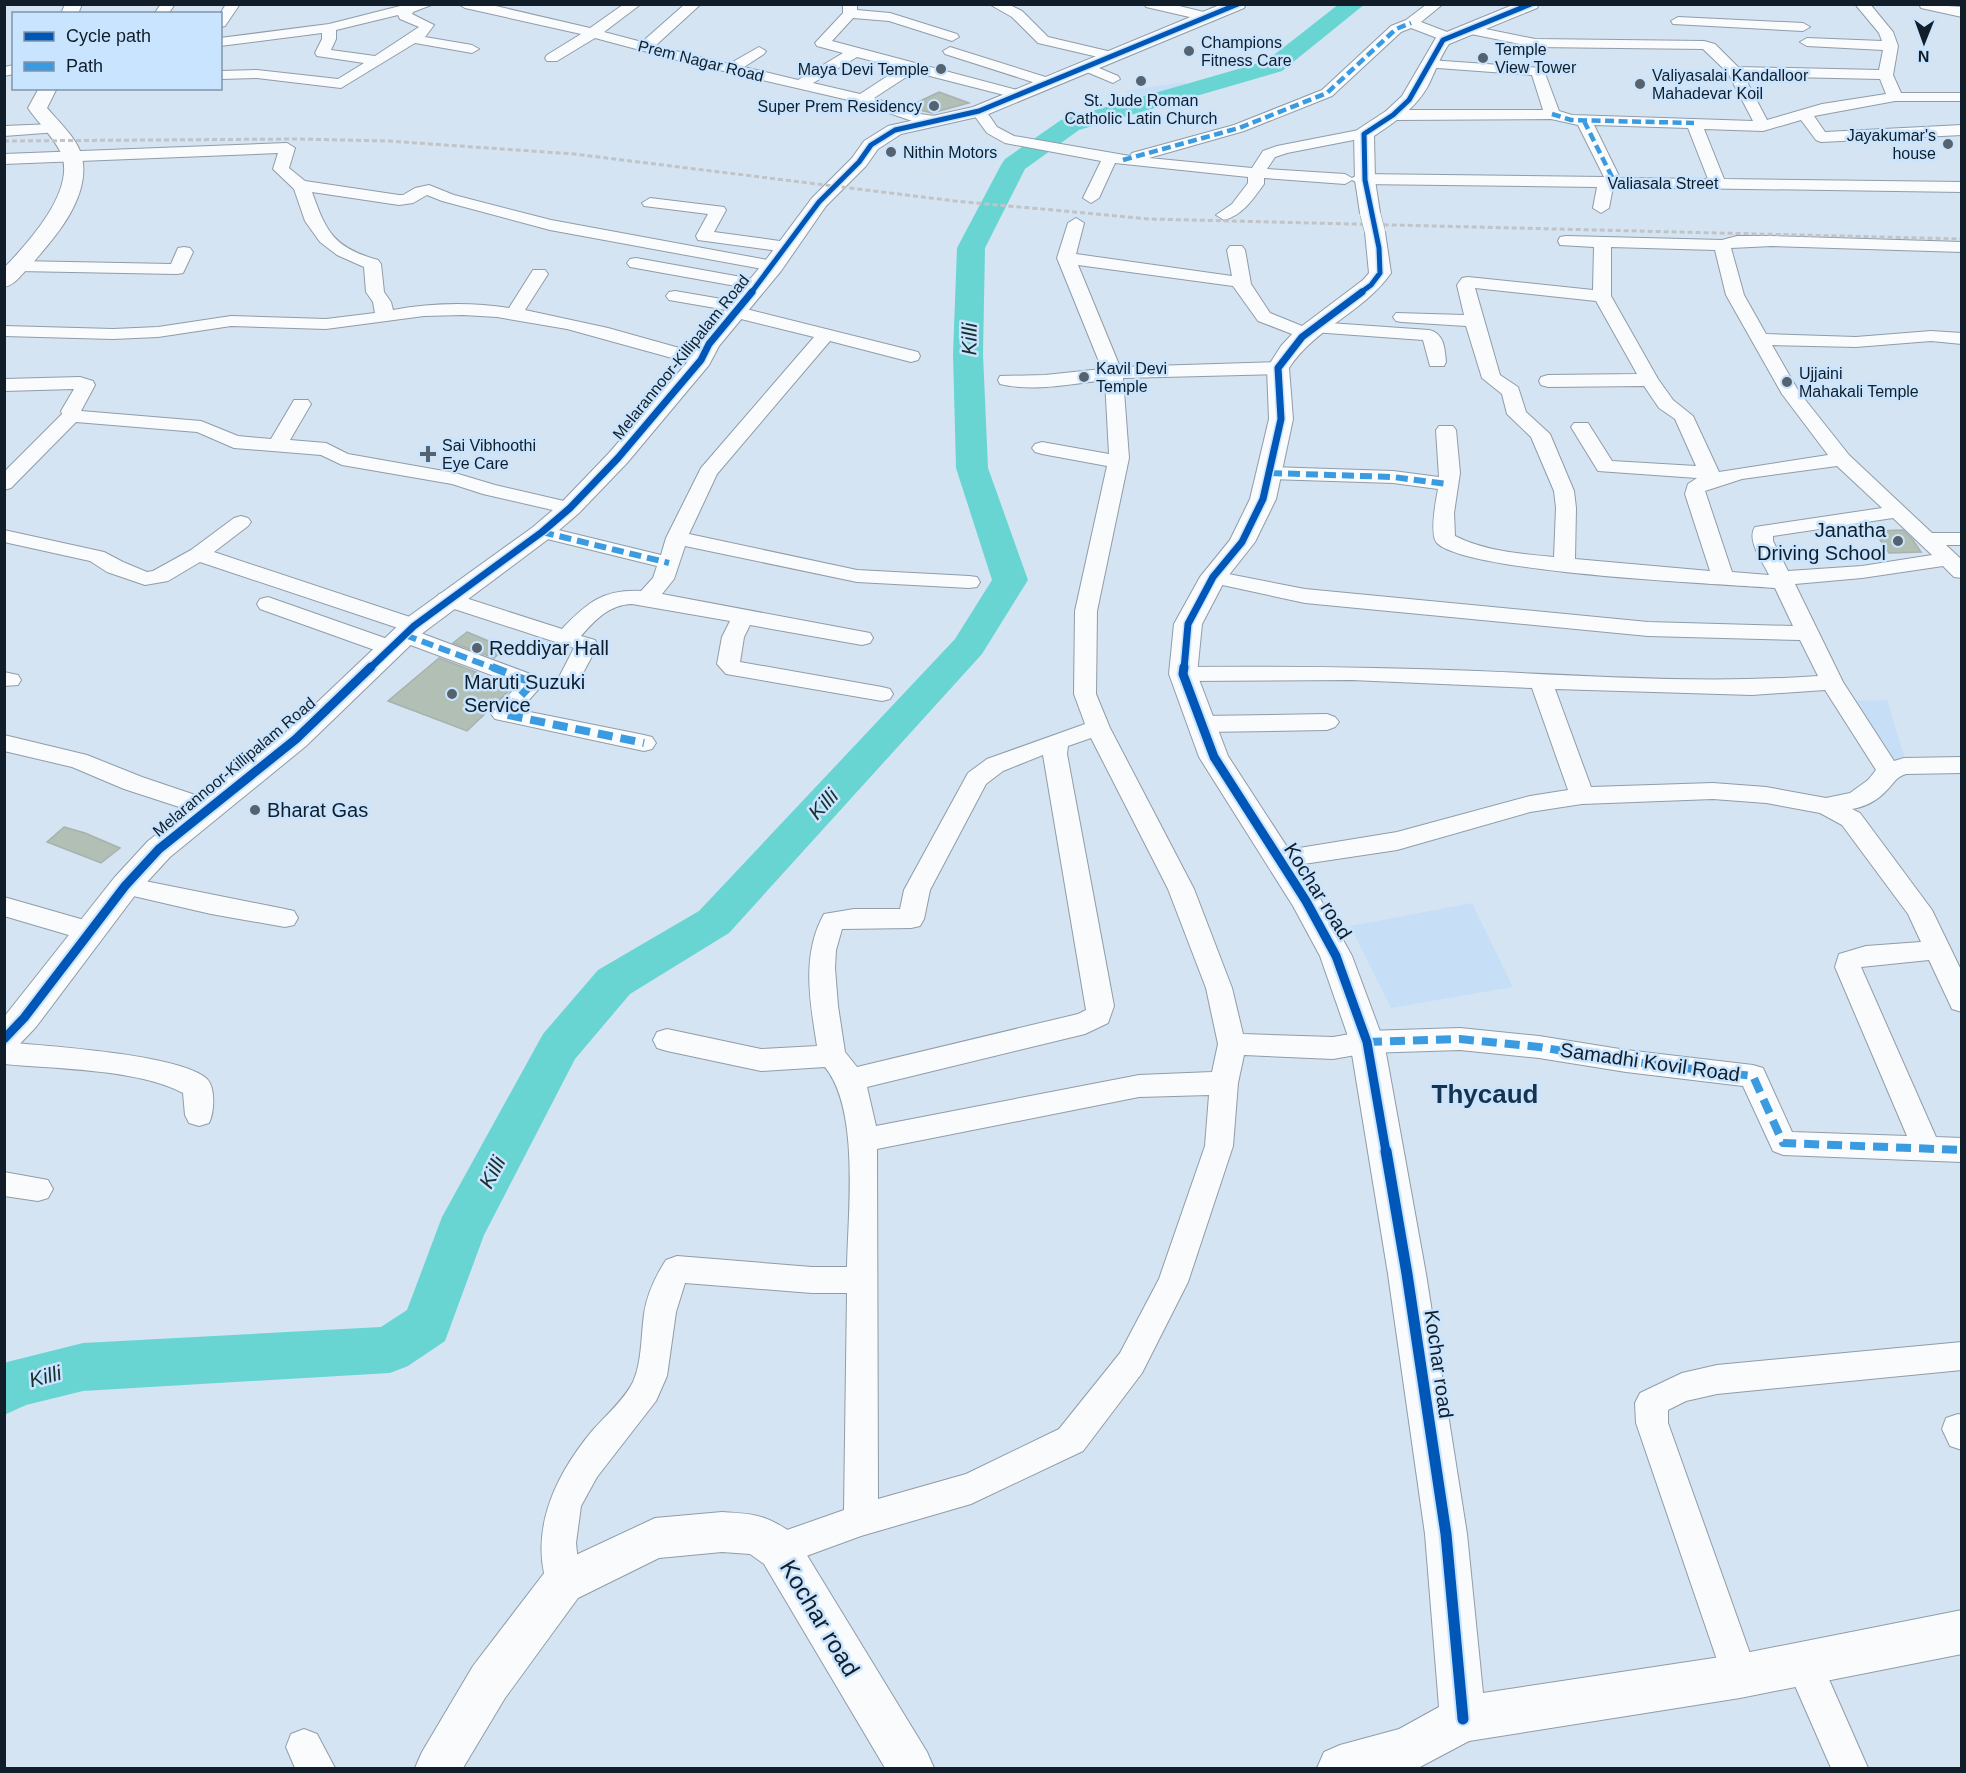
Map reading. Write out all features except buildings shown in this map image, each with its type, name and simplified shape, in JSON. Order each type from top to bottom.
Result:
[{"type":"street","points":[[222,20],[233,4]]},
{"type":"street","points":[[222,42],[329,28],[427,4]]},
{"type":"street","name":"Prem Nagar Road","points":[[465,4],[513,9],[645,47],[862,99],[904,114],[937,120]]},
{"type":"street","points":[[552,57],[593,33],[634,4]]},
{"type":"street","points":[[645,47],[694,4]]},
{"type":"street","points":[[996,4],[1017,14],[1043,40],[1112,67]]},
{"type":"street","points":[[1151,4],[1208,17]]},
{"type":"street","name":"Melarannoor-Killipalam Road","points":[[4,1039],[14,1015],[90,931],[125,886],[159,849],[207,808],[296,739],[403,636],[447,599],[542,532],[570,508],[618,459],[701,360],[709,344],[758,285],[819,202],[859,162],[871,146],[895,130],[978,111],[1087,67],[1112,67],[1238,4]]},
{"type":"street","points":[[1091,198],[1116,159],[1239,128],[1327,93],[1396,28],[1412,23],[1436,4]]},
{"type":"street","points":[[1224,215],[1239,207],[1256,184],[1256,173],[1269,154],[1283,149],[1364,134],[1394,115],[1410,99],[1430,64],[1433,52],[1443,40],[1531,4]]},
{"type":"street","points":[[1678,4],[1682,44]]},
{"type":"street","points":[[1862,4],[1886,32],[1891,46],[1886,75],[1895,97]]},
{"type":"street","points":[[1930,5],[1962,10]]},
{"type":"street","points":[[1016,94],[822,43],[850,8],[890,17],[1047,82]]},
{"type":"street","points":[[222,75],[257,74],[341,84],[423,32],[427,25],[405,16],[407,9]]},
{"type":"street","points":[[1678,21],[1803,27]]},
{"type":"street","points":[[1412,23],[1450,38]]},
{"type":"street","points":[[329,28],[329,39],[322,53],[377,61]]},
{"type":"street","points":[[1471,30],[1534,43],[1682,44],[1710,47],[1734,71],[1763,126]]},
{"type":"street","points":[[414,39],[472,50]]},
{"type":"street","points":[[1807,42],[1891,46]]},
{"type":"street","points":[[1534,43],[1538,71],[1552,114]]},
{"type":"street","points":[[731,69],[759,51]]},
{"type":"street","points":[[800,85],[854,52]]},
{"type":"street","points":[[1430,64],[1538,71]]},
{"type":"street","points":[[862,99],[911,67]]},
{"type":"street","points":[[1734,71],[1886,75]]},
{"type":"street","points":[[4,281],[36,247],[65,202],[71,177],[72,157],[37,108],[47,90]]},
{"type":"street","points":[[1394,115],[1552,114],[1571,120],[1584,121],[1763,126],[1850,104],[1895,97],[1962,97]]},
{"type":"street","name":"Valiasala Street","points":[[978,111],[992,130],[1010,140],[1116,159],[1256,173],[1356,179],[1962,187]]},
{"type":"street","points":[[1805,115],[1821,137],[1962,130]]},
{"type":"street","points":[[1584,121],[1610,183],[1601,208]]},
{"type":"street","points":[[1694,123],[1718,183]]},
{"type":"street","points":[[4,131],[53,129]]},
{"type":"street","points":[[1007,380],[1045,381],[1113,373],[1278,368],[1289,351],[1317,325],[1371,285],[1380,273],[1372,222],[1356,179],[1364,134]]},
{"type":"street","points":[[4,159],[287,148],[281,169],[301,185],[399,200],[406,200],[421,191],[429,190],[448,198],[550,225],[780,256]]},
{"type":"street","points":[[301,185],[309,212],[319,230],[337,248],[356,260],[372,264],[375,292],[382,302],[385,316]]},
{"type":"street","points":[[650,203],[718,210],[704,236],[780,256]]},
{"type":"street","points":[[779,1549],[861,1520],[971,1488],[1071,1440],[1131,1363],[1173,1282],[1219,1146],[1224,1083],[1232,1044],[1219,988],[1181,889],[1098,728],[1086,694],[1086,611],[1118,462],[1117,403],[1113,373],[1085,301],[1065,258],[1076,223]]},
{"type":"street","points":[[1566,241],[1722,245],[1737,241],[1772,241],[1962,247]]},
{"type":"street","points":[[1602,242],[1602,296],[1649,380],[1666,404],[1683,416],[1710,476]]},
{"type":"street","points":[[1722,245],[1735,296],[1791,394],[1842,459],[1895,512],[1955,565]]},
{"type":"street","points":[[1236,250],[1242,284],[1264,317],[1317,325],[1429,334],[1435,343],[1437,362]]},
{"type":"street","points":[[18,266],[177,268],[184,252]]},
{"type":"street","points":[[1065,258],[1221,279],[1242,284]]},
{"type":"street","points":[[636,263],[758,285]]},
{"type":"street","points":[[514,314],[539,274]]},
{"type":"street","points":[[1564,564],[1566,508],[1564,491],[1555,466],[1540,434],[1517,414],[1511,391],[1491,378],[1466,292],[1468,282],[1602,296]]},
{"type":"street","points":[[675,296],[911,356]]},
{"type":"street","points":[[4,331],[113,334],[158,332],[231,321],[326,324],[431,310],[514,314],[701,360]]},
{"type":"street","points":[[1317,325],[1474,321]]},
{"type":"street","points":[[647,598],[663,579],[676,538],[708,472],[827,334]]},
{"type":"street","points":[[1761,339],[1856,342],[1931,336],[1962,339]]},
{"type":"street","name":"Kochar road","points":[[1278,368],[1281,418],[1263,499],[1242,542],[1213,578],[1188,624],[1183,674],[1214,757],[1277,860],[1306,901],[1336,956],[1367,1042],[1407,1274],[1444,1523],[1463,1719]]},
{"type":"street","points":[[1548,381],[1649,380]]},
{"type":"street","points":[[4,385],[80,383],[86,385],[71,411],[72,415],[4,484]]},
{"type":"street","points":[[277,446],[301,404]]},
{"type":"street","points":[[72,415],[201,427],[234,442],[326,449],[342,459],[454,479],[490,490],[570,508]]},
{"type":"street","points":[[1581,427],[1605,467],[1710,476],[1842,459]]},
{"type":"street","points":[[1446,430],[1450,473],[1447,484],[1444,539],[1450,545],[1478,552],[1564,564],[1723,578],[1784,580],[1955,565]]},
{"type":"street","points":[[1042,448],[1118,462]]},
{"type":"street","points":[[1270,473],[1393,477],[1447,484]]},
{"type":"street","points":[[1710,476],[1695,488],[1695,494],[1723,578]]},
{"type":"street","points":[[1889,771],[1832,682],[1763,541],[1762,531],[1895,512]]},
{"type":"street","points":[[4,536],[97,556],[115,567],[145,579],[160,576],[198,554],[240,522]]},
{"type":"street","points":[[542,532],[669,563]]},
{"type":"street","points":[[676,538],[857,576],[969,582]]},
{"type":"street","points":[[1926,539],[1962,539]]},
{"type":"street","points":[[198,554],[236,565],[290,586],[403,636],[533,683],[503,714],[644,743]]},
{"type":"street","points":[[1213,578],[1305,597],[1648,629],[1809,633]]},
{"type":"street","points":[[567,637],[599,604],[622,596],[647,598],[862,638]]},
{"type":"street","points":[[447,599],[587,645],[588,648],[567,683]]},
{"type":"street","points":[[268,604],[403,636]]},
{"type":"street","points":[[743,617],[729,654],[728,664],[734,669],[882,694]]},
{"type":"street","points":[[1183,674],[1352,673],[1752,688],[1832,682]]},
{"type":"street","points":[[1541,681],[1582,796]]},
{"type":"street","points":[[1202,724],[1327,722]]},
{"type":"street","points":[[861,1520],[863,1140],[860,1109],[850,1080],[846,1071],[832,1056],[825,1008],[823,952],[827,931],[833,921],[854,918],[911,920],[917,890],[977,779],[995,765],[1098,728]]},
{"type":"street","points":[[850,1080],[1085,1023],[1098,1016],[1100,1006],[1058,780],[1055,754],[1057,741]]},
{"type":"street","points":[[4,743],[79,761],[133,783],[207,808]]},
{"type":"street","points":[[1826,806],[1857,801],[1877,786],[1889,771],[1904,766],[1962,765]]},
{"type":"street","points":[[1277,860],[1397,841],[1530,804],[1582,796],[1713,791],[1766,795],[1826,806],[1851,819],[1918,910],[1962,1002]]},
{"type":"street","points":[[125,886],[285,918]]},
{"type":"street","points":[[4,906],[90,931]]},
{"type":"street","points":[[1927,1149],[1848,967],[1848,961],[1866,956],[1936,950]]},
{"type":"street","name":"Samadhi Kovil Road","points":[[1367,1042],[1460,1039],[1539,1047],[1626,1061],[1753,1076],[1783,1143],[1962,1150]]},
{"type":"street","points":[[667,1040],[761,1060],[832,1056]]},
{"type":"street","points":[[1232,1044],[1333,1048],[1367,1042]]},
{"type":"street","points":[[4,1053],[134,1068],[187,1079],[197,1088],[199,1114]]},
{"type":"street","points":[[863,1140],[1139,1086],[1224,1083]]},
{"type":"street","points":[[4,1184],[38,1189]]},
{"type":"street","points":[[564,1583],[558,1538],[562,1507],[581,1469],[645,1392],[654,1367],[668,1280],[677,1269],[812,1280],[862,1280]]},
{"type":"street","points":[[1740,1676],[1652,1423],[1651,1403],[1667,1392],[1691,1383],[1840,1366],[1962,1356]]},
{"type":"street","name":"Kochar road","points":[[438,1768],[489,1682],[564,1583],[655,1538],[722,1532],[757,1534],[779,1549],[911,1768]]},
{"type":"street","points":[[1340,1768],[1410,1759],[1463,1719],[1740,1676],[1962,1632]]},
{"type":"street","points":[[1803,1663],[1850,1768]]},
{"type":"shaded area","points":[[1184,82],[1193,89],[1136,100],[1125,91]]},
{"type":"shaded area","points":[[1887,700],[1905,759],[1885,764],[1850,701]]},
{"type":"shaded area","points":[[1472,903],[1513,987],[1391,1008],[1350,926]]},
{"type":"waterway","name":"Killi","points":[[4,1391],[11,1385],[83,1367],[390,1350],[427,1325],[460,1232],[559,1047],[614,982],[714,922],[969,646],[1010,580],[972,468],[968,354],[971,248],[1014,165],[1070,125],[1274,66],[1354,4]]},
{"type":"railway","points":[[4,141],[299,139],[388,141],[574,154],[955,201],[1150,219],[1962,239]]},
{"type":"marked path","points":[[1123,160],[1239,128],[1327,93],[1396,29],[1411,23]]},
{"type":"marked path","points":[[1552,114],[1571,120],[1694,123]]},
{"type":"marked path","points":[[1584,121],[1615,183]]},
{"type":"marked path","points":[[1270,473],[1393,477],[1447,484]]},
{"type":"marked path","points":[[542,532],[669,563]]},
{"type":"marked path","points":[[405,635],[533,683],[503,714],[644,743]]},
{"type":"marked path","points":[[1367,1042],[1460,1039],[1539,1047],[1626,1061],[1753,1076],[1783,1143],[1962,1150]]},
{"type":"cycle path","points":[[4,1039],[24,1018],[125,886],[159,849],[296,739],[414,626],[542,532],[570,508],[618,458],[701,360],[709,344],[773,266],[819,202],[859,162],[871,145],[895,130],[979,111],[1238,4]]},
{"type":"cycle path","points":[[1463,1719],[1446,1534],[1407,1274],[1367,1042],[1336,956],[1306,901],[1214,757],[1183,674],[1188,624],[1213,577],[1242,542],[1263,499],[1281,419],[1278,368],[1302,337],[1371,285],[1380,273],[1379,248],[1365,180],[1364,134],[1393,115],[1409,100],[1443,40],[1531,4]]},
{"type":"place","name":"Champions Fitness Care","points":[[1189,51]]},
{"type":"place","name":"Temple View Tower","points":[[1483,58]]},
{"type":"place","name":"Maya Devi Temple","points":[[941,69]]},
{"type":"place","name":"St. Jude Roman Catholic Latin Church","points":[[1141,81]]},
{"type":"place","name":"Valiyasalai Kandalloor Mahadevar Koil","points":[[1640,84]]},
{"type":"place","name":"Super Prem Residency","points":[[934,106]]},
{"type":"place","name":"Jayakumar's house","points":[[1948,144]]},
{"type":"place","name":"Nithin Motors","points":[[891,152]]},
{"type":"place","name":"Kavil Devi Temple","points":[[1084,377]]},
{"type":"place","name":"Ujjaini Mahakali Temple","points":[[1787,382]]},
{"type":"place","name":"Sai Vibhoothi Eye Care","points":[[428,454]]},
{"type":"place","name":"Janatha Driving School","points":[[1898,541]]},
{"type":"place","name":"Reddiyar Hall","points":[[477,648]]},
{"type":"place","name":"Maruti Suzuki Service","points":[[452,694]]},
{"type":"place","name":"Bharat Gas","points":[[255,810]]},
{"type":"district","name":"Thycaud","points":[[1485,1094]]}]
